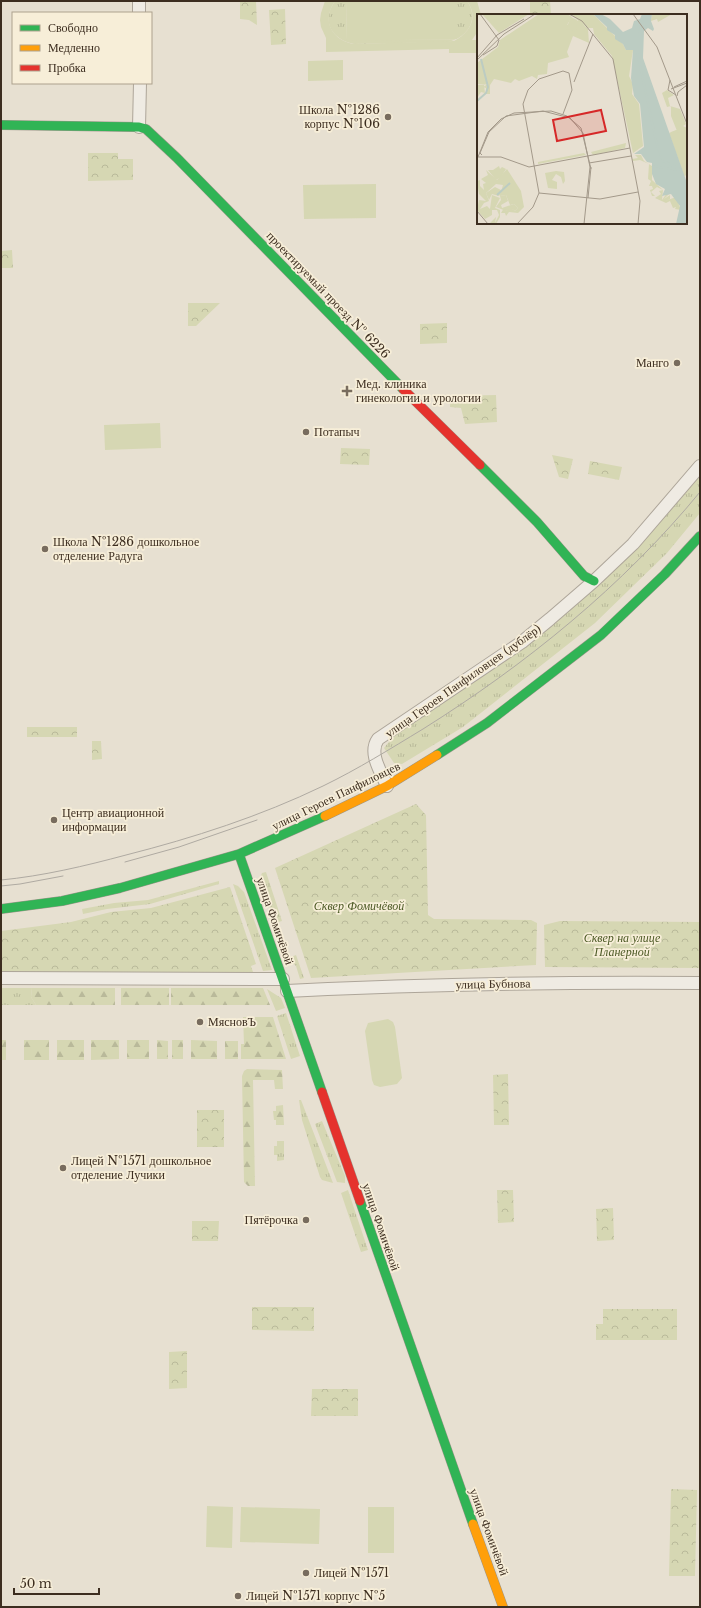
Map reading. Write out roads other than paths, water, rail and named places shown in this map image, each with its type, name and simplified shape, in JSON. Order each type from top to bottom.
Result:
[{"type":"street","points":[[139,1],[139,12]]},
{"type":"street","points":[[1,125],[139,127],[140,84]]},
{"type":"street","name":"проектируемый проезд № 6226","points":[[139,127],[146,129],[177,158],[381,367],[537,522],[584,576],[594,581]]},
{"type":"street","name":"улица Героев Панфиловцев (дублёр)","points":[[387,786],[374,752],[375,744],[378,739],[522,642],[594,581],[633,544],[700,466]]},
{"type":"street","name":"улица Героев Панфиловцев","points":[[1,909],[62,901],[120,888],[239,854],[338,810],[387,786],[487,723],[601,635],[666,574],[700,536]]},
{"type":"street","name":"улица Фомичёвой","points":[[239,854],[432,1411],[503,1607]]},
{"type":"street","points":[[1,978],[283,979]]},
{"type":"street","name":"улица Бубнова","points":[[287,991],[577,982],[700,983]]},
{"type":"tram line","points":[[1,880],[80,867],[201,834],[251,817],[299,797],[361,766],[423,729],[461,704],[535,651],[571,622],[639,560],[700,492]]},
{"type":"tram line","points":[[125,862],[179,847],[257,820]]},
{"type":"tram line","points":[[1,886],[63,876]]},
{"type":"place","name":"Школа №1286 корпус №106","points":[[388,117]]},
{"type":"place","name":"Манго","points":[[677,363]]},
{"type":"place","name":"Мед. клиника гинекологии и урологии","points":[[347,391]]},
{"type":"place","name":"Потапыч","points":[[306,432]]},
{"type":"place","name":"Школа №1286 дошкольное отделение Радуга","points":[[45,549]]},
{"type":"place","name":"Центр авиационной информации","points":[[54,820]]},
{"type":"place","name":"МясновЪ","points":[[200,1022]]},
{"type":"place","name":"Лицей №1571 дошкольное отделение Лучики","points":[[63,1168]]},
{"type":"place","name":"Пятёрочка","points":[[306,1220]]},
{"type":"place","name":"Лицей №1571","points":[[306,1573]]},
{"type":"place","name":"Лицей №1571 корпус №5","points":[[238,1596]]},
{"type":"park label","name":"Сквер Фомичёвой","points":[[359,906]]},
{"type":"park label","name":"Сквер на улице Планерной","points":[[622,945]]}]
